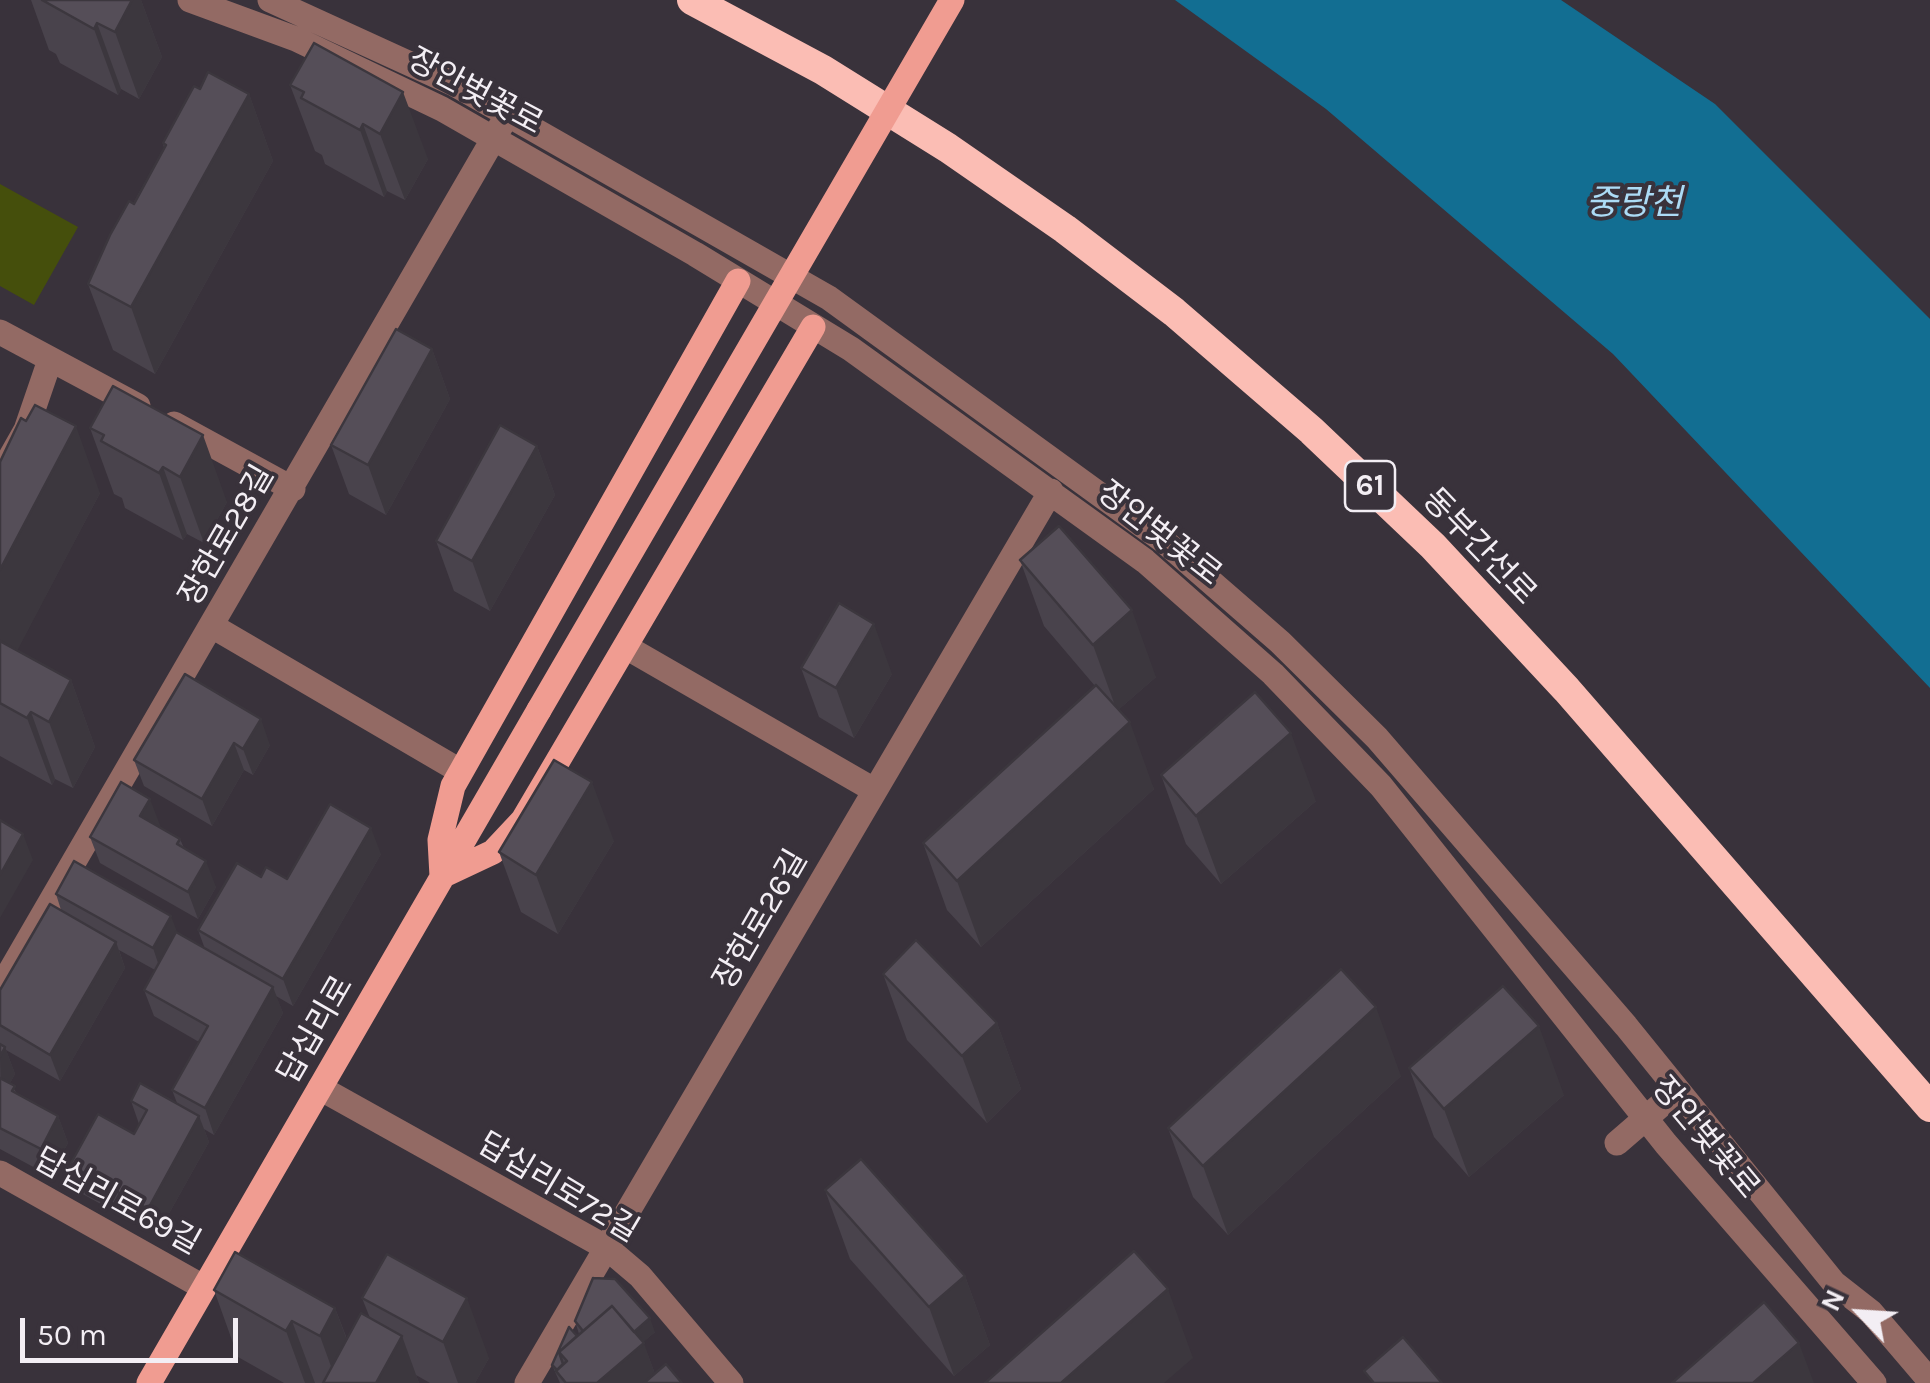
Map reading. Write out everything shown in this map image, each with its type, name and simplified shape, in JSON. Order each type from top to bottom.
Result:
[{"type":"highway","name":"동부간선로","points":[[692,0],[823,70],[948,148],[1174,312],[1312,431],[1432,545],[1567,690],[1930,1107]]},
{"type":"main road","name":"답십리로","points":[[149,1383],[952,0]]},
{"type":"main road","points":[[738,281],[460,771],[444,819],[442,876],[493,852],[523,820],[812,327]]},
{"type":"street","name":"장안벚꽃로","points":[[190,0],[314,47],[494,138],[738,281],[812,327],[1051,491],[1146,561],[1318,718],[1381,786],[1645,1118],[1874,1383]]},
{"type":"street","name":"장안벚꽃로","points":[[270,0],[378,46],[508,114],[829,298],[1165,542],[1280,642],[1377,738],[1626,1026],[1834,1283],[1871,1312],[1930,1382]]},
{"type":"street","name":"장한로28길","points":[[0,989],[508,114]]},
{"type":"street","points":[[0,332],[292,489]]},
{"type":"street","points":[[0,476],[26,430],[50,360]]},
{"type":"street","name":"장한로26길","points":[[527,1383],[1051,491]]},
{"type":"street","points":[[212,626],[460,771]]},
{"type":"street","points":[[626,647],[874,790]]},
{"type":"street","name":"답십리로72길","points":[[320,1088],[607,1248],[640,1276],[731,1383]]},
{"type":"street","points":[[1617,1143],[1676,1092]]},
{"type":"street","name":"답십리로69길","points":[[0,1173],[203,1287]]},
{"type":"green space","points":[[0,184],[78,227],[34,305],[0,286]]},
{"type":"water","name":"중랑천","points":[[1175,0],[1561,0],[1715,104],[1930,319],[1930,688],[1613,354],[1326,109]]},
{"type":"building","points":[[42,0],[132,0],[115,32],[97,23],[94,29]]},
{"type":"building","points":[[314,43],[403,92],[380,134],[363,124],[360,130],[301,98],[304,92],[290,85]]},
{"type":"building","points":[[208,72],[249,94],[131,307],[88,284],[110,235],[129,201],[134,204],[194,86],[200,89]]},
{"type":"building","points":[[396,329],[432,349],[368,465],[331,445]]},
{"type":"building","points":[[113,386],[203,435],[180,477],[163,467],[159,473],[101,441],[104,435],[90,428]]},
{"type":"building","points":[[35,405],[76,426],[0,570],[0,462],[21,418],[26,421]]},
{"type":"building","points":[[500,425],[537,446],[472,561],[436,541]]},
{"type":"building","points":[[1059,526],[1132,610],[1093,645],[1020,560]]},
{"type":"building","points":[[839,603],[874,624],[836,688],[801,668]]},
{"type":"building","points":[[0,641],[71,680],[49,722],[31,712],[27,718],[0,703]]},
{"type":"building","points":[[185,674],[261,719],[243,749],[234,743],[202,799],[134,760]]},
{"type":"building","points":[[1096,685],[1130,722],[957,881],[923,843]]},
{"type":"building","points":[[1255,692],[1291,733],[1196,816],[1161,775]]},
{"type":"building","points":[[554,760],[592,782],[536,875],[499,852]]},
{"type":"building","points":[[121,782],[150,799],[140,816],[180,839],[177,844],[206,861],[188,892],[90,837]]},
{"type":"building","points":[[330,804],[371,828],[283,979],[198,930],[237,863],[261,877],[266,867],[287,879]]},
{"type":"building","points":[[0,820],[23,834],[0,875]]},
{"type":"building","points":[[74,861],[171,916],[153,948],[56,894]]},
{"type":"building","points":[[50,904],[116,942],[50,1055],[0,1025],[0,990]]},
{"type":"building","points":[[176,932],[273,987],[205,1108],[172,1090],[208,1026],[144,990]]},
{"type":"building","points":[[916,940],[997,1023],[962,1056],[883,974]]},
{"type":"building","points":[[1341,969],[1376,1007],[1203,1166],[1168,1128]]},
{"type":"building","points":[[1503,986],[1539,1026],[1444,1109],[1409,1068]]},
{"type":"building","points":[[0,1078],[15,1086],[12,1091],[58,1116],[41,1149],[0,1128]]},
{"type":"building","points":[[140,1083],[199,1116],[148,1209],[70,1165],[98,1114],[134,1134],[147,1110],[131,1101]]},
{"type":"building","points":[[861,1159],[965,1276],[929,1307],[825,1190]]},
{"type":"building","points":[[1134,1251],[1168,1289],[1061,1383],[985,1383]]},
{"type":"building","points":[[235,1252],[335,1308],[320,1336],[292,1321],[286,1331],[214,1290]]},
{"type":"building","points":[[387,1254],[467,1298],[443,1342],[362,1298]]},
{"type":"building","points":[[593,1278],[615,1279],[650,1318],[634,1332],[612,1306],[583,1331],[575,1321]]},
{"type":"building","points":[[1764,1302],[1799,1343],[1753,1383],[1672,1383]]},
{"type":"building","points":[[612,1306],[644,1343],[597,1383],[566,1383],[556,1371],[567,1361],[559,1352]]},
{"type":"building","points":[[361,1313],[402,1336],[376,1383],[323,1383]]},
{"type":"building","points":[[569,1327],[577,1336],[559,1352],[563,1364],[557,1370],[552,1365]]},
{"type":"building","points":[[1403,1337],[1442,1383],[1374,1383],[1364,1371]]},
{"type":"building","points":[[666,1364],[682,1383],[644,1383]]}]
